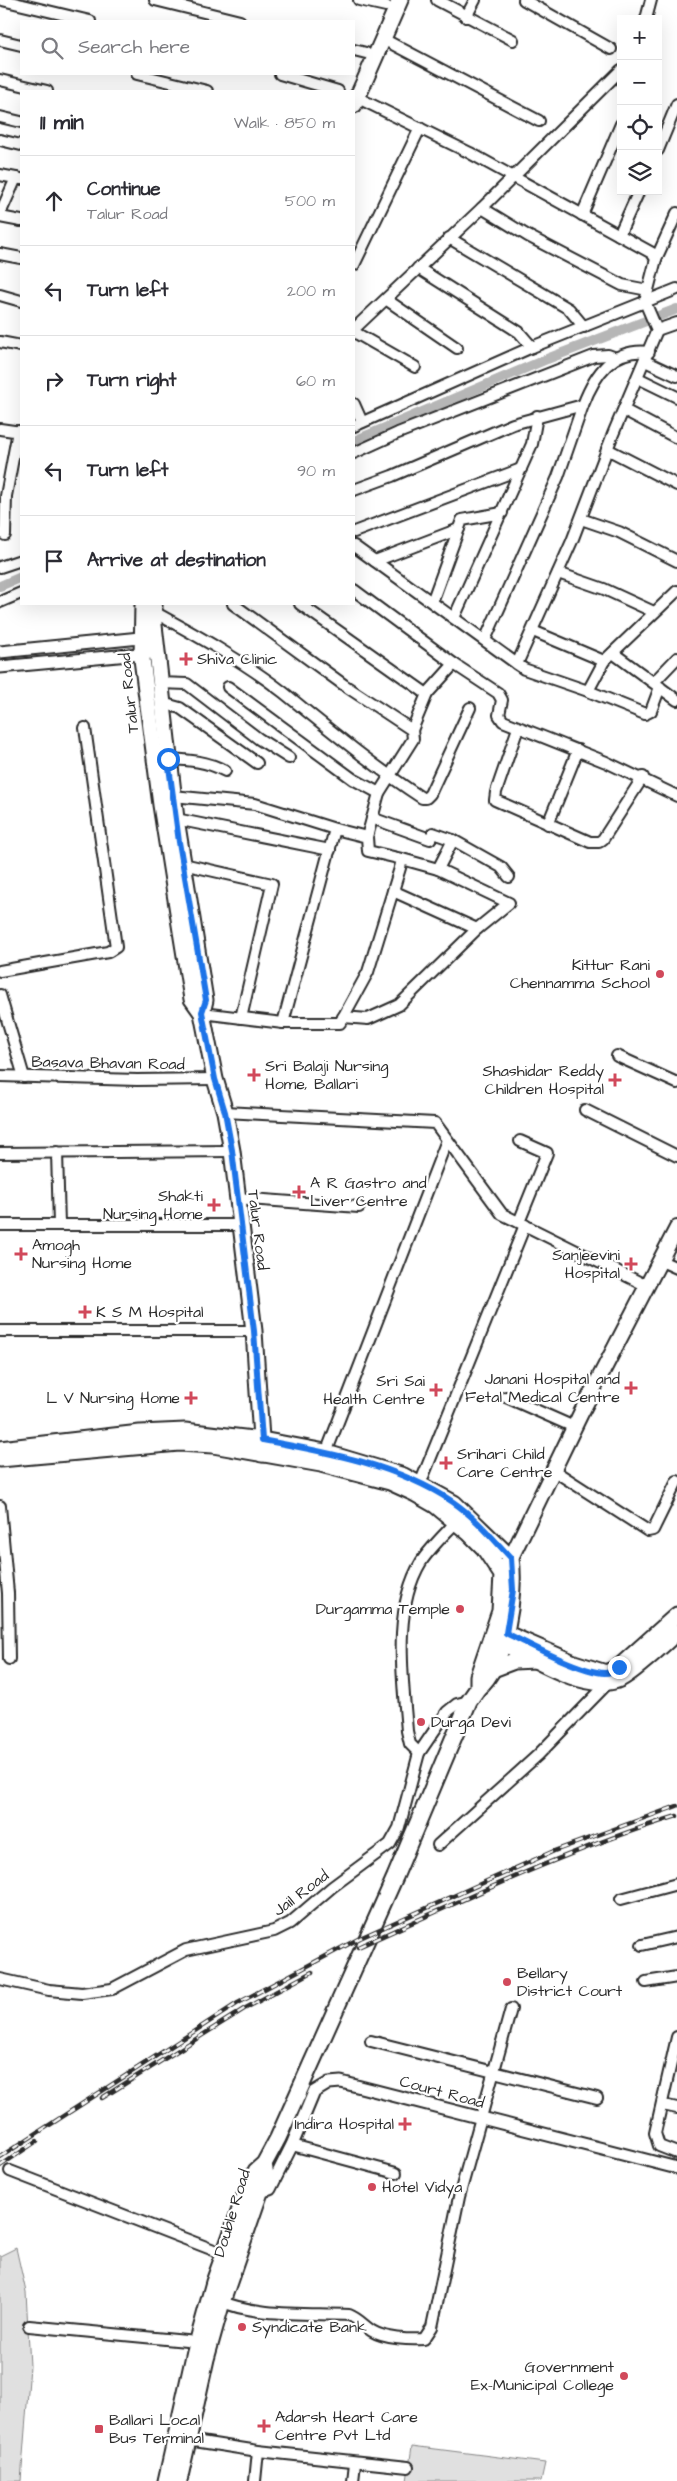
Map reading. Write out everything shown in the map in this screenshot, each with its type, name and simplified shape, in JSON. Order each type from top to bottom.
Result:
[{"type":"main road","points":[[355,94],[400,0]]},
{"type":"main road","points":[[354,90],[360,51],[387,3]]},
{"type":"main road","name":"Talur Road","points":[[150,606],[148,637],[161,805],[192,999],[202,1012],[215,1079],[225,1112],[232,1150],[236,1198],[254,1331],[262,1447]]},
{"type":"main road","name":"Talur Road","points":[[149,654],[160,683],[176,819],[206,1000],[202,1012]]},
{"type":"main road","points":[[478,1688],[478,1676],[499,1635],[502,1576],[574,1427],[645,1286],[677,1228]]},
{"type":"main road","points":[[0,1449],[140,1433],[185,1431],[262,1447],[390,1482],[435,1505],[484,1548],[502,1576]]},
{"type":"main road","points":[[0,1459],[178,1443],[262,1447],[326,1453],[404,1476],[454,1502],[511,1558],[513,1590],[488,1680],[478,1688],[469,1701],[395,1877],[264,2164]]},
{"type":"main road","points":[[499,1635],[606,1673],[619,1667],[677,1615]]},
{"type":"main road","points":[[499,1635],[536,1660],[591,1681],[609,1682],[622,1678],[675,1639]]},
{"type":"main road","points":[[492,1669],[514,1661],[536,1660]]},
{"type":"main road","name":"Double Road","points":[[166,2481],[197,2342],[260,2192],[266,2175],[264,2164]]},
{"type":"main road","name":"Double Road","points":[[179,2481],[224,2254],[248,2187],[256,2171],[264,2164]]},
{"type":"street","points":[[2,0],[86,20]]},
{"type":"street","points":[[155,0],[236,20]]},
{"type":"street","points":[[359,0],[387,3]]},
{"type":"street","points":[[437,0],[466,18],[513,40]]},
{"type":"street","points":[[466,18],[475,0]]},
{"type":"street","points":[[524,0],[611,49]]},
{"type":"street","points":[[647,15],[651,0]]},
{"type":"street","points":[[383,39],[539,121]]},
{"type":"street","points":[[0,40],[20,45]]},
{"type":"street","points":[[355,330],[482,208],[504,173],[617,74]]},
{"type":"street","points":[[143,75],[203,90]]},
{"type":"street","points":[[283,75],[335,90]]},
{"type":"street","points":[[0,80],[43,90]]},
{"type":"street","points":[[355,99],[420,128],[652,253],[656,259]]},
{"type":"street","points":[[662,140],[677,104]]},
{"type":"street","points":[[0,117],[20,122]]},
{"type":"street","points":[[355,263],[420,128]]},
{"type":"street","points":[[582,215],[617,133]]},
{"type":"street","points":[[0,140],[20,144]]},
{"type":"street","points":[[0,175],[19,179],[0,216],[20,221]]},
{"type":"street","points":[[618,235],[637,195]]},
{"type":"street","points":[[482,208],[528,236],[622,285],[648,290]]},
{"type":"street","points":[[517,664],[581,519],[607,450],[657,330],[645,302],[656,259],[677,213]]},
{"type":"street","points":[[449,238],[569,309],[584,326]]},
{"type":"street","points":[[0,254],[20,258]]},
{"type":"street","points":[[418,268],[519,332],[532,347]]},
{"type":"street","points":[[355,409],[358,424],[532,347],[677,289]]},
{"type":"street","points":[[0,296],[20,301]]},
{"type":"street","points":[[387,300],[457,348]]},
{"type":"street","points":[[657,330],[677,323]]},
{"type":"street","points":[[355,332],[415,367]]},
{"type":"street","points":[[0,342],[20,346]]},
{"type":"street","points":[[485,640],[558,477],[594,379],[616,358],[630,351],[647,357],[677,376]]},
{"type":"street","points":[[355,453],[398,433],[594,356],[608,355],[616,358]]},
{"type":"street","points":[[638,378],[677,397]]},
{"type":"street","points":[[355,490],[537,416],[583,405]]},
{"type":"street","points":[[624,410],[677,438]]},
{"type":"street","points":[[454,618],[532,444],[537,416]]},
{"type":"street","points":[[0,429],[20,432],[6,496],[5,535]]},
{"type":"street","points":[[607,450],[677,485]]},
{"type":"street","points":[[355,532],[521,469]]},
{"type":"street","points":[[432,602],[462,520],[502,513]]},
{"type":"street","points":[[581,519],[619,532],[677,561]]},
{"type":"street","points":[[375,561],[459,529]]},
{"type":"street","points":[[355,547],[524,669],[588,691],[645,714],[651,711],[657,684],[677,658]]},
{"type":"street","points":[[0,567],[20,560]]},
{"type":"street","points":[[558,573],[604,589],[654,612]]},
{"type":"street","points":[[588,691],[604,661],[677,590]]},
{"type":"street","points":[[355,591],[454,664],[498,693],[502,700],[500,718],[518,728],[643,777],[677,796]]},
{"type":"street","points":[[0,602],[20,594]]},
{"type":"street","points":[[234,605],[344,685],[412,730]]},
{"type":"street","points":[[301,605],[427,694]]},
{"type":"street","points":[[150,606],[207,640],[282,691],[389,776],[422,798],[428,797],[470,708]]},
{"type":"street","points":[[533,631],[604,661]]},
{"type":"street","points":[[0,652],[148,637]]},
{"type":"street","points":[[613,653],[677,700]]},
{"type":"street","points":[[0,667],[149,654]]},
{"type":"street","points":[[343,1017],[368,1019],[399,1006],[477,928],[509,903],[438,869],[368,851],[366,837],[379,792],[413,739],[412,730],[427,694],[454,664]]},
{"type":"street","points":[[160,683],[187,684],[258,739],[289,758]]},
{"type":"street","points":[[228,686],[353,779],[379,792]]},
{"type":"street","points":[[162,703],[180,708],[257,763]]},
{"type":"street","points":[[0,971],[108,952],[116,947],[85,728]]},
{"type":"street","points":[[518,728],[495,800],[590,842],[599,842],[643,777]]},
{"type":"street","points":[[548,824],[578,750]]},
{"type":"street","points":[[168,759],[195,760],[215,765],[225,771]]},
{"type":"street","points":[[173,796],[255,804],[366,837]]},
{"type":"street","points":[[372,818],[430,839],[433,833],[453,840],[501,866],[509,877]]},
{"type":"street","points":[[176,819],[330,850]]},
{"type":"street","points":[[283,1023],[335,829]]},
{"type":"street","points":[[438,869],[453,840]]},
{"type":"street","points":[[202,1012],[283,1023],[340,1023],[368,972],[402,859]]},
{"type":"street","points":[[183,864],[272,884],[241,1018]]},
{"type":"street","points":[[393,891],[477,928]]},
{"type":"street","points":[[0,996],[24,1077]]},
{"type":"street","points":[[617,1056],[677,1083]]},
{"type":"street","name":"Basava Bhavan Road","points":[[0,1076],[137,1080],[215,1079]]},
{"type":"street","points":[[585,1110],[677,1156]]},
{"type":"street","points":[[225,1112],[435,1123],[502,1214],[645,1286]]},
{"type":"street","points":[[326,1453],[447,1140]]},
{"type":"street","points":[[420,1484],[522,1224],[547,1153],[520,1141]]},
{"type":"street","points":[[0,1152],[232,1150]]},
{"type":"street","points":[[57,1152],[60,1225]]},
{"type":"street","points":[[236,1198],[359,1207]]},
{"type":"street","points":[[0,1225],[240,1225]]},
{"type":"street","points":[[660,1260],[677,1268]]},
{"type":"street","points":[[0,1331],[254,1331]]},
{"type":"street","points":[[506,1397],[574,1427]]},
{"type":"street","points":[[553,1470],[648,1531],[653,1530],[658,1523],[677,1481]]},
{"type":"street","points":[[0,1506],[8,1593],[9,1659]]},
{"type":"street","points":[[419,1753],[410,1744],[407,1731],[403,1648],[409,1592],[422,1561],[456,1522]]},
{"type":"street","points":[[438,1845],[538,1755],[609,1682]]},
{"type":"street","name":"Jail Road","points":[[0,1980],[49,1990],[82,1993],[112,1989],[186,1950],[274,1931],[290,1923],[332,1887],[390,1844],[399,1828],[419,1753],[446,1712],[457,1704],[469,1701]]},
{"type":"street","points":[[621,1899],[677,1884]]},
{"type":"street","points":[[642,1945],[677,1937]]},
{"type":"street","points":[[646,1982],[677,1976]]},
{"type":"street","points":[[216,2299],[265,2311],[349,2315],[358,2318],[372,2331],[380,2334],[424,2339],[432,2327],[460,2197],[511,2009]]},
{"type":"street","points":[[677,2037],[674,2066],[655,2133],[659,2146],[677,2153]]},
{"type":"street","points":[[371,2041],[597,2098]]},
{"type":"street","name":"Court Road","points":[[260,2192],[270,2189],[292,2145],[314,2092],[329,2083],[341,2082],[677,2168]]},
{"type":"street","points":[[663,2105],[677,2108]]},
{"type":"street","points":[[292,2145],[396,2173]]},
{"type":"street","points":[[10,2171],[224,2254]]},
{"type":"street","points":[[29,2326],[197,2342]]},
{"type":"street","points":[[188,2440],[355,2463],[408,2467]]},
{"type":"street","points":[[255,2481],[258,2451]]},
{"type":"street","points":[[353,2481],[355,2463]]},
{"type":"shaded area","points":[[16,2248],[26,2292],[30,2366],[21,2481],[0,2481],[0,2256]]},
{"type":"shaded area","points":[[412,2446],[545,2463],[541,2481],[407,2481]]},
{"type":"waterway","points":[[355,441],[547,359],[677,309]]},
{"type":"waterway","points":[[0,586],[20,577]]},
{"type":"railway","points":[[0,2157],[238,2003],[360,1938],[554,1851],[677,1806]]},
{"type":"railway","points":[[358,1947],[555,1860],[636,1829],[677,1816]]},
{"type":"railway","points":[[102,2098],[244,2009],[312,1972]]},
{"type":"railway","points":[[0,2166],[37,2141]]},
{"type":"place","name":"Shiva Clinic","points":[[186,659]]},
{"type":"place","name":"Kittur Rani Chennamma School","points":[[660,974]]},
{"type":"place","name":"Sri Balaji Nursing Home, Ballari","points":[[254,1075]]},
{"type":"place","name":"Shashidar Reddy Children Hospital","points":[[615,1080]]},
{"type":"place","name":"A R Gastro and Liver Centre","points":[[299,1192]]},
{"type":"place","name":"Shakti Nursing Home","points":[[214,1205]]},
{"type":"place","name":"Amogh Nursing Home","points":[[21,1254]]},
{"type":"place","name":"Sanjeevini Hospital","points":[[631,1264]]},
{"type":"place","name":"K S M Hospital","points":[[85,1312]]},
{"type":"place","name":"Janani Hospital and Fetal Medical Centre","points":[[631,1388]]},
{"type":"place","name":"Sri Sai Health Centre","points":[[436,1390]]},
{"type":"place","name":"L V Nursing Home","points":[[191,1398]]},
{"type":"place","name":"Srihari Child Care Centre","points":[[446,1463]]},
{"type":"place","name":"Durgamma Temple","points":[[460,1609]]},
{"type":"place","name":"Durga Devi","points":[[421,1722]]},
{"type":"place","name":"Bellary District Court","points":[[507,1982]]},
{"type":"place","name":"Indira Hospital","points":[[405,2124]]},
{"type":"place","name":"Hotel Vidya","points":[[372,2187]]},
{"type":"place","name":"Syndicate Bank","points":[[242,2327]]},
{"type":"place","name":"Government Ex-Municipal College","points":[[624,2376]]},
{"type":"place","name":"Adarsh Heart Care Centre Pvt Ltd","points":[[264,2426]]},
{"type":"place","name":"Ballari Local Bus Terminal","points":[[99,2429]]},
{"type":"route","points":[[168,759],[179,842],[206,1000],[202,1012],[215,1079],[225,1112],[232,1150],[236,1198],[254,1331],[262,1440],[320,1451],[404,1476],[454,1502],[511,1558],[513,1590],[506,1633],[538,1649],[602,1673],[611,1672],[619,1667]]}]
